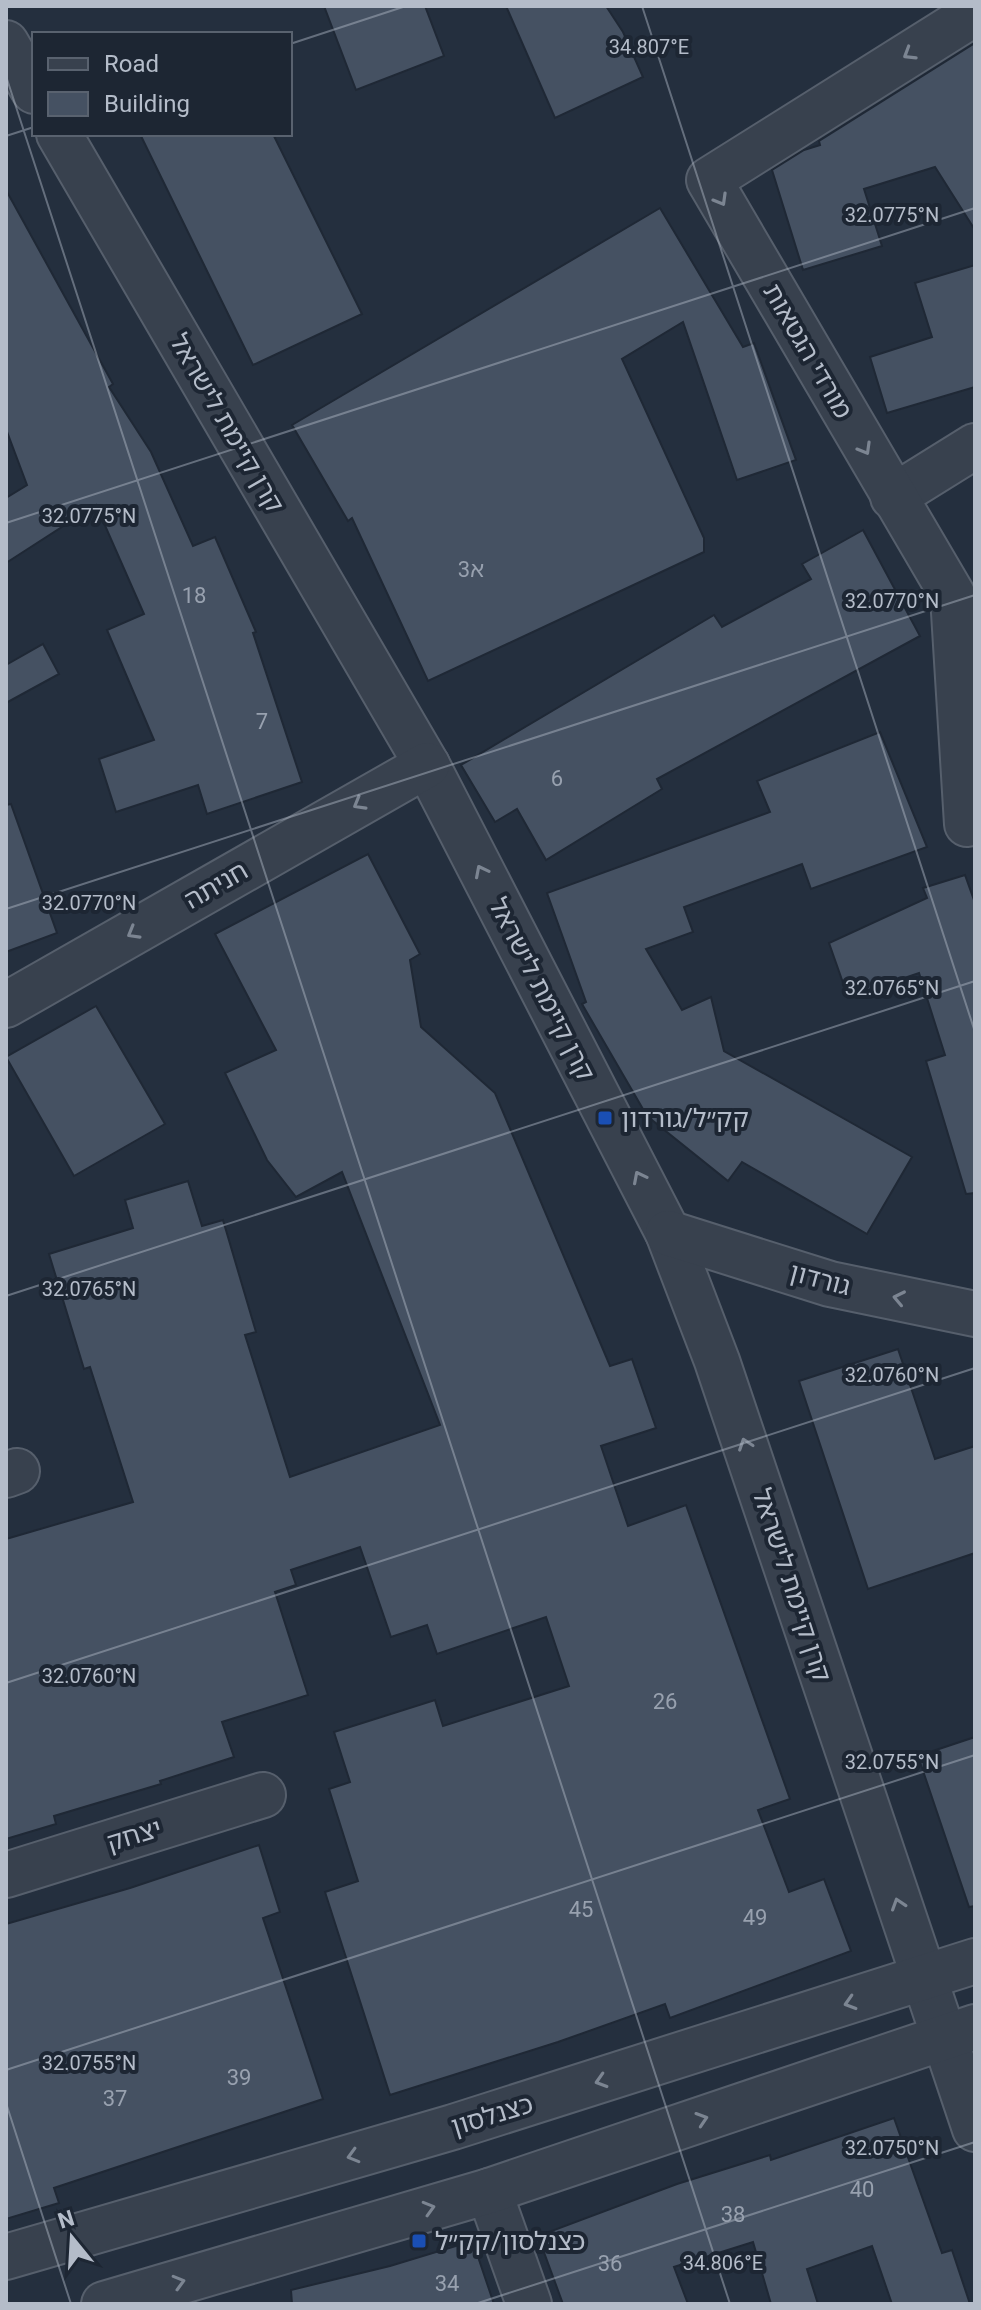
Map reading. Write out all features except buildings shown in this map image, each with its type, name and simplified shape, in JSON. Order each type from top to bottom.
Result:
[{"type":"street","name":"מורדי הגטאות","points":[[967,824],[953,596],[709,180],[975,13]]},
{"type":"street","points":[[6,43],[32,88]]},
{"type":"street","name":"קרן קיימת לישראל","points":[[60,136],[427,765],[668,1233],[717,1361],[923,1977],[959,2033],[975,2129]]},
{"type":"street","points":[[893,497],[975,446]]},
{"type":"street","name":"חניתה","points":[[6,1005],[427,765]]},
{"type":"street","name":"גורדון","points":[[668,1233],[830,1284],[975,1314]]},
{"type":"street","name":"יצחק","points":[[6,1875],[263,1795]]},
{"type":"street","name":"כצנלסון","points":[[6,2257],[453,2127],[975,1961]]},
{"type":"street","points":[[104,2304],[489,2191],[959,2033]]},
{"type":"street","points":[[489,2191],[529,2304]]},
{"type":"place","name":"קק״ל/גורדון","points":[[605,1118]]},
{"type":"place","name":"כצנלסון/קק״ל","points":[[419,2241]]}]
